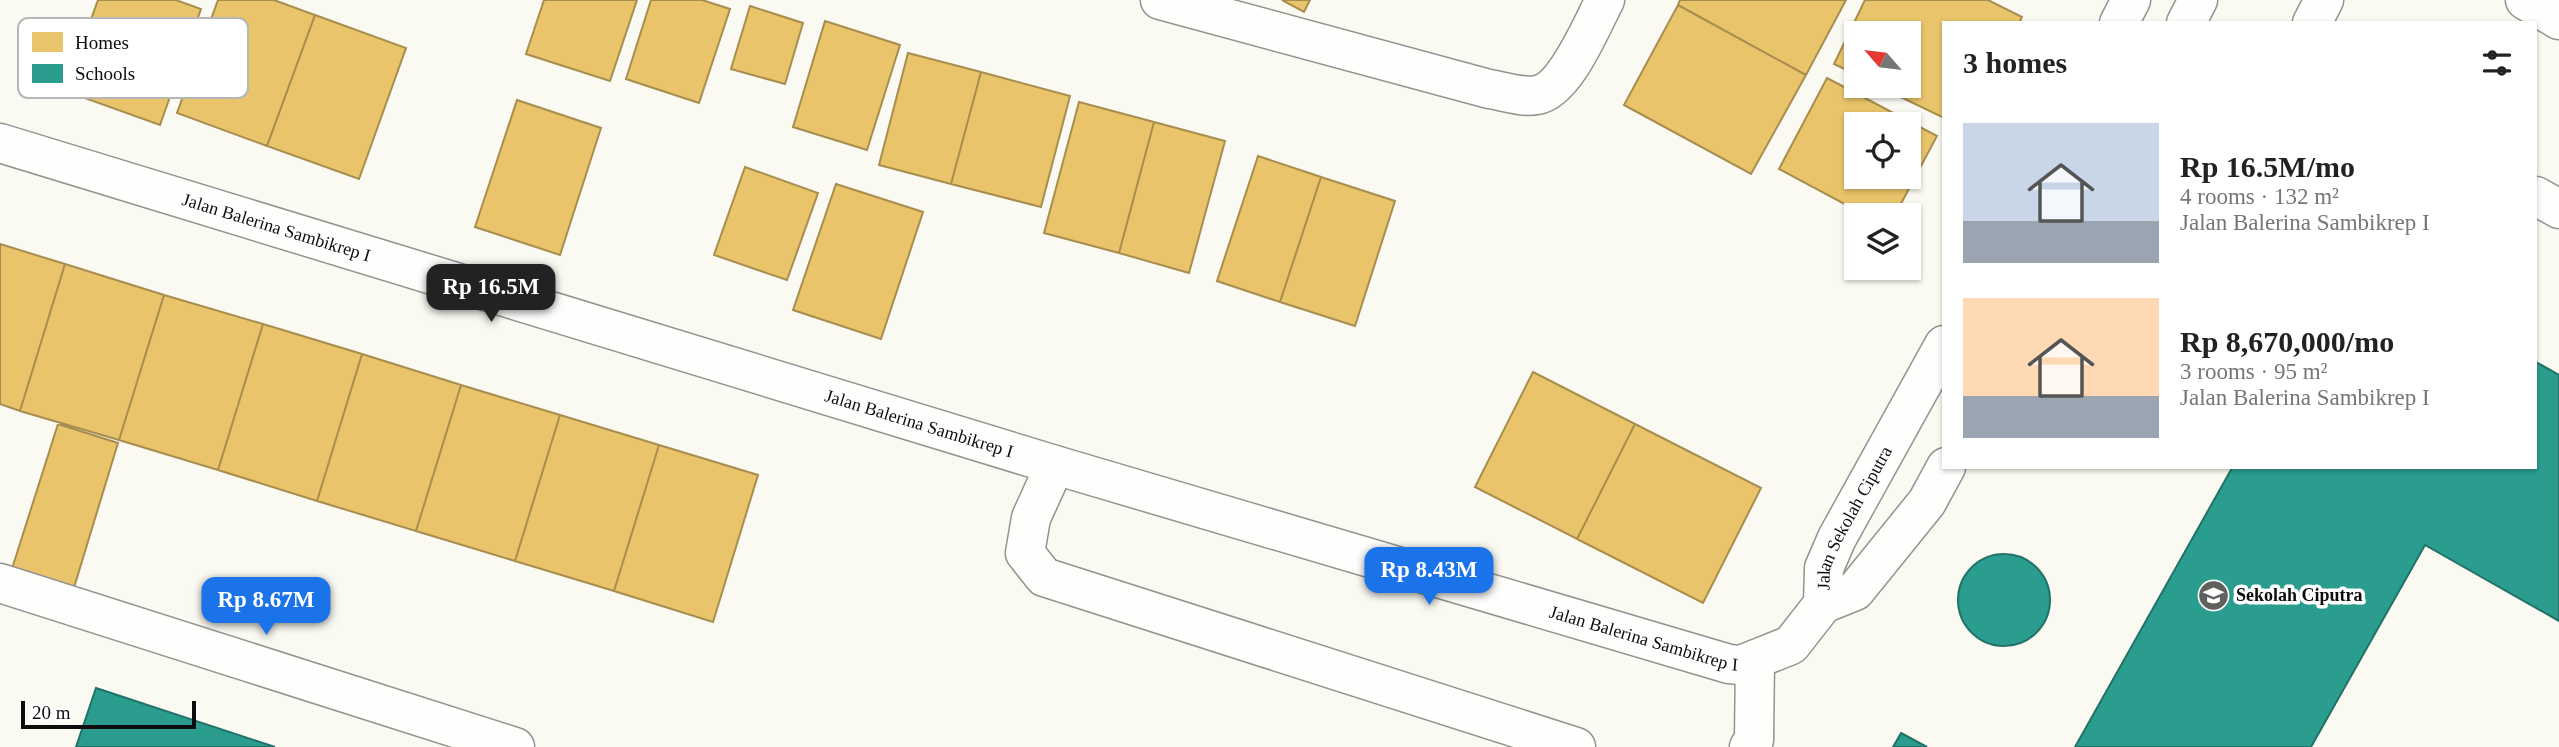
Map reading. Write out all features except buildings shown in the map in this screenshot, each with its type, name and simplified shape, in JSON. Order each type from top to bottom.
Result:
[{"type":"street","points":[[1165,1],[1489,89],[1536,95],[1548,90],[1561,79],[1605,0]]},
{"type":"street","points":[[2120,21],[2131,0]]},
{"type":"street","points":[[2187,21],[2198,0]]},
{"type":"street","points":[[2313,21],[2324,0]]},
{"type":"street","points":[[2525,0],[2559,20]]},
{"type":"street","name":"Jalan Balerina Sambikrep I","points":[[0,143],[1055,465],[1729,664],[1741,665],[1791,645],[1823,604]]},
{"type":"street","points":[[2537,197],[2559,209]]},
{"type":"street","name":"Jalan Sekolah Ciputra","points":[[1942,349],[1837,538],[1824,568],[1823,604],[1855,591],[1927,502],[1945,469]]},
{"type":"street","points":[[1055,465],[1031,518],[1025,553],[1044,577],[1576,747]]},
{"type":"street","points":[[0,583],[515,747]]},
{"type":"street","points":[[1749,747],[1754,740],[1755,660]]},
{"type":"place","name":"Sekolah Ciputra","points":[[2213,595]]}]
